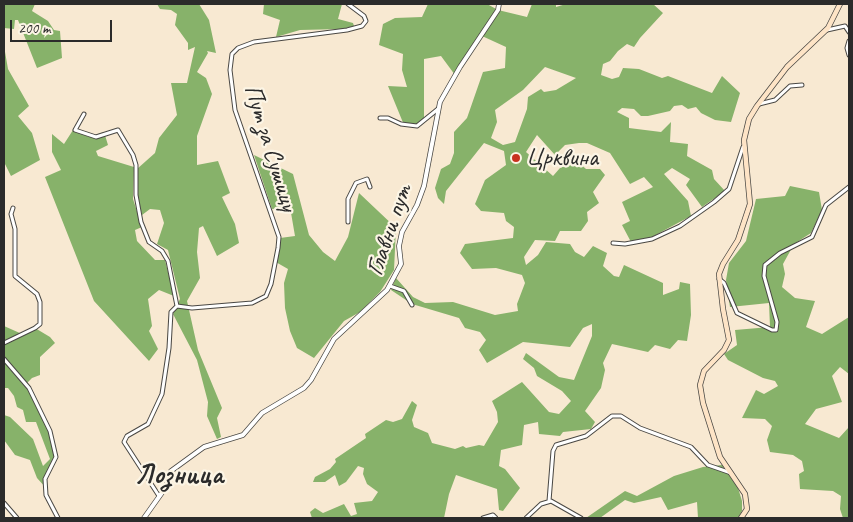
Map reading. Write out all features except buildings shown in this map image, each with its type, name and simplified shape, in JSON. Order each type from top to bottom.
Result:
[{"type":"main road","points":[[741,518],[747,509],[745,494],[718,450],[700,385],[708,366],[724,350],[729,340],[719,279],[720,269],[738,240],[750,204],[743,147],[749,119],[757,106],[787,67],[826,30],[840,4]]},
{"type":"street","name":"Пут за Сушицу","points":[[177,306],[192,308],[252,303],[266,296],[271,284],[279,237],[235,110],[230,70],[232,54],[238,48],[254,42],[346,30],[362,26],[366,21],[364,16],[348,4]]},
{"type":"street","name":"Главни пут","points":[[144,518],[166,487],[171,471],[198,451],[243,435],[262,413],[304,388],[311,380],[334,339],[364,314],[390,286],[401,264],[398,246],[402,232],[417,205],[424,186],[438,109],[458,71],[498,10],[499,4]]},
{"type":"street","points":[[826,30],[845,26],[849,32]]},
{"type":"street","points":[[849,41],[847,48],[849,55]]},
{"type":"street","points":[[757,106],[775,100],[790,86],[802,85]]},
{"type":"street","points":[[380,118],[388,118],[401,124],[417,126],[438,109]]},
{"type":"street","points":[[84,114],[76,130],[96,137],[118,130],[133,155],[136,165],[136,195],[139,217],[148,240],[162,251],[168,261],[177,306],[172,309],[169,318],[169,348],[162,394],[148,424],[126,436],[124,442],[158,491],[159,496]]},
{"type":"street","points":[[613,243],[625,244],[652,239],[680,226],[714,202],[729,189],[743,147]]},
{"type":"street","points":[[348,222],[348,199],[356,183],[367,179],[370,187]]},
{"type":"street","points":[[719,279],[724,283],[737,313],[772,330],[776,330],[777,322],[764,276],[766,265],[780,253],[812,236],[826,205],[849,187]]},
{"type":"street","points":[[4,343],[36,328],[40,324],[40,302],[37,294],[15,276],[12,208]]},
{"type":"street","points":[[390,286],[404,291],[412,305]]},
{"type":"street","points":[[4,359],[28,388],[50,431],[56,457],[45,479],[46,495],[58,518]]},
{"type":"street","points":[[549,501],[553,451],[556,445],[586,436],[612,416],[620,416],[640,428],[691,447],[708,465],[732,474]]},
{"type":"street","points":[[526,518],[541,504],[549,501],[582,518]]},
{"type":"street","points":[[4,503],[17,518]]},
{"type":"street","points":[[482,518],[492,516],[496,518]]},
{"type":"green space","points":[[4,4],[35,4],[32,11],[48,21],[54,30],[60,31],[62,58],[37,68],[18,20],[15,20],[14,29],[4,28]]},
{"type":"green space","points":[[157,4],[199,4],[209,20],[216,53],[207,51],[208,53],[197,72],[206,78],[212,94],[197,136],[197,165],[218,161],[230,193],[222,197],[235,224],[239,243],[217,256],[203,226],[199,228],[197,252],[200,278],[187,301],[198,350],[222,408],[217,418],[221,437],[217,439],[207,416],[208,402],[197,360],[173,314],[180,299],[168,250],[157,244],[164,223],[160,210],[150,209],[142,215],[138,199],[137,169],[155,153],[159,138],[177,115],[171,83],[187,83],[195,47],[188,50],[188,43],[175,25],[177,14],[171,10],[160,9]]},
{"type":"green space","points":[[264,4],[342,4],[338,19],[353,23],[354,26],[342,29],[300,30],[276,37],[280,20],[263,14]]},
{"type":"green space","points":[[428,4],[487,4],[498,10],[527,17],[532,4],[556,4],[556,7],[566,4],[653,4],[663,13],[634,47],[627,44],[610,61],[603,64],[601,75],[612,79],[619,77],[623,68],[639,69],[662,78],[668,76],[712,93],[722,76],[740,93],[731,122],[715,120],[701,113],[696,107],[688,109],[682,105],[674,106],[670,111],[648,116],[641,116],[634,109],[622,108],[617,112],[629,118],[629,128],[661,132],[671,122],[670,142],[688,144],[687,156],[712,170],[714,179],[725,191],[702,207],[686,185],[690,179],[672,168],[664,174],[688,201],[691,216],[648,239],[631,242],[622,225],[630,221],[622,202],[653,187],[644,177],[630,184],[610,153],[587,143],[579,143],[565,145],[555,155],[537,135],[526,152],[553,176],[560,168],[577,161],[586,169],[600,169],[605,175],[593,192],[599,203],[587,212],[588,221],[581,231],[560,231],[555,241],[535,240],[524,257],[526,265],[538,255],[546,242],[570,244],[575,252],[584,257],[593,246],[607,253],[603,266],[614,276],[619,277],[624,265],[663,283],[663,295],[679,289],[680,282],[690,284],[691,315],[687,341],[678,340],[670,349],[655,345],[648,352],[612,344],[603,363],[605,370],[601,388],[585,411],[595,422],[591,429],[563,432],[560,436],[539,434],[538,422],[524,425],[522,445],[501,450],[499,466],[505,469],[520,488],[503,511],[499,510],[497,489],[456,475],[449,494],[444,518],[312,518],[310,512],[315,508],[323,513],[344,504],[351,516],[357,514],[354,503],[372,501],[378,492],[367,484],[363,474],[364,468],[358,466],[346,482],[339,486],[335,475],[325,482],[313,482],[315,477],[330,469],[336,462],[335,459],[366,438],[365,434],[386,420],[393,422],[402,419],[412,401],[417,405],[412,420],[414,427],[428,433],[432,443],[455,449],[463,446],[466,448],[479,445],[484,446],[498,422],[497,412],[492,401],[522,382],[549,412],[559,414],[571,401],[562,391],[537,376],[534,368],[523,359],[526,353],[559,377],[574,380],[592,336],[592,324],[583,328],[570,347],[523,342],[487,363],[479,350],[486,340],[480,332],[465,328],[459,318],[412,304],[391,290],[396,278],[413,297],[425,303],[453,302],[495,315],[518,311],[517,304],[525,283],[522,275],[496,268],[472,269],[460,253],[465,244],[513,238],[514,227],[506,221],[504,213],[481,211],[475,204],[485,180],[506,165],[504,151],[484,143],[446,191],[444,204],[438,198],[435,188],[441,169],[450,164],[454,153],[454,132],[467,118],[483,72],[505,68],[506,47],[482,36],[455,75],[441,56],[424,59],[424,120],[417,126],[404,125],[388,86],[407,87],[402,70],[403,54],[379,45],[383,24],[395,18],[422,17]],"holes":[[[545,67],[576,78],[556,90],[544,92],[541,89],[528,97],[527,109],[515,142],[503,145],[491,138],[497,122],[495,110],[523,90]]]},
{"type":"green space","points":[[4,46],[8,69],[29,106],[18,116],[32,133],[40,160],[11,176],[4,162]]},
{"type":"green space","points":[[73,130],[89,137],[104,132],[108,145],[96,151],[98,156],[134,167],[133,199],[142,227],[135,230],[137,241],[155,260],[165,260],[174,296],[159,290],[148,299],[152,326],[149,331],[158,349],[149,361],[94,301],[45,177],[61,170],[52,152],[52,134],[64,144]]},
{"type":"green space","points":[[254,155],[293,174],[309,235],[323,252],[335,261],[348,237],[359,193],[396,228],[394,270],[380,292],[360,312],[344,321],[314,358],[297,348],[290,331],[285,308],[284,283],[288,269],[274,261],[280,238],[295,236],[290,207],[272,209]]},
{"type":"green space","points":[[790,186],[819,192],[822,210],[811,233],[794,244],[783,264],[785,274],[782,287],[795,298],[815,301],[806,327],[822,334],[849,317],[849,374],[840,367],[832,376],[842,402],[816,409],[805,424],[839,438],[849,427],[849,518],[843,518],[840,509],[841,496],[833,491],[800,489],[799,474],[804,471],[802,461],[793,455],[770,452],[767,440],[772,426],[765,419],[742,418],[756,390],[764,394],[778,386],[775,381],[763,378],[728,360],[724,354],[737,345],[735,330],[770,327],[769,303],[730,307],[726,280],[729,263],[746,241],[756,199],[785,196]]},
{"type":"green space","points":[[4,326],[22,334],[35,328],[50,337],[55,343],[40,357],[40,375],[32,378],[26,384],[46,422],[56,457],[45,479],[46,488],[37,478],[30,460],[15,455],[4,440],[4,415],[10,417],[33,439],[43,466],[50,459],[36,422],[26,422],[23,410],[17,407],[14,396],[8,388],[4,388]]},
{"type":"green space","points":[[722,465],[738,488],[742,501],[742,511],[738,518],[698,518],[697,502],[668,510],[661,497],[634,503],[625,500],[600,518],[586,518],[625,491],[637,496],[674,476],[703,467]]},
{"type":"place","name":"Црквина","points":[[516,158]]},
{"type":"district","name":"Лозница","points":[[179,476]]}]
